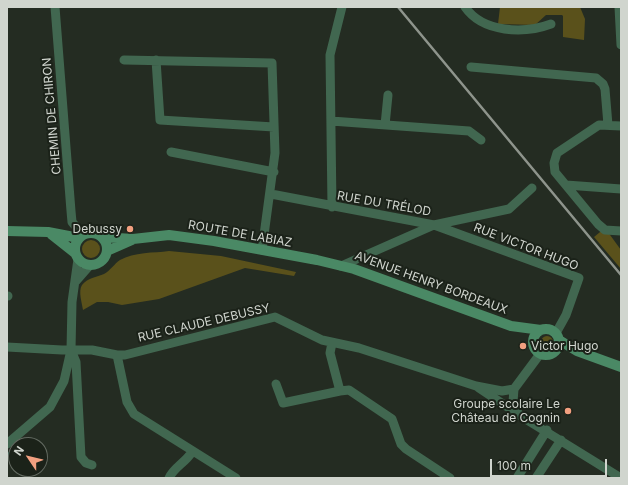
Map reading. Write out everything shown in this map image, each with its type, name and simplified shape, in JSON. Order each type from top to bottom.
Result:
[{"type":"main road","points":[[7,231],[48,232],[81,237],[93,233],[102,237],[107,246],[107,252],[102,261],[98,264],[90,265],[82,262],[48,232]]},
{"type":"main road","name":"ROUTE DE LABIAZ","points":[[102,237],[133,239],[169,236],[214,241],[341,266]]},
{"type":"main road","points":[[77,256],[75,248],[81,237]]},
{"type":"main road","name":"ROUTE DE LABIAZ","points":[[107,252],[133,239]]},
{"type":"main road","name":"AVENUE HENRY BORDEAUX","points":[[341,266],[354,269],[511,326],[541,330]]},
{"type":"main road","name":"AVENUE HENRY BORDEAUX","points":[[511,326],[533,342]]},
{"type":"main road","points":[[558,341],[550,355],[540,354],[533,342],[537,333],[541,330],[549,330],[558,341],[577,351],[621,367]]},
{"type":"street","name":"CHEMIN DE CHIRON","points":[[55,7],[72,222]]},
{"type":"street","points":[[332,206],[330,55],[342,7]]},
{"type":"street","points":[[465,7],[474,18],[490,26],[506,29],[538,29],[551,24]]},
{"type":"street","points":[[619,7],[621,45]]},
{"type":"street","points":[[124,60],[272,63],[274,172],[262,250]]},
{"type":"street","points":[[156,60],[160,120],[274,127]]},
{"type":"street","points":[[471,67],[596,78],[605,88],[608,125]]},
{"type":"street","points":[[385,125],[388,95]]},
{"type":"street","points":[[331,121],[470,131],[480,140]]},
{"type":"street","points":[[621,126],[599,125],[557,153],[554,163],[555,172],[598,224],[605,230],[621,232]]},
{"type":"street","points":[[171,152],[274,172]]},
{"type":"street","points":[[566,186],[621,189]]},
{"type":"street","name":"RUE DU TRÉLOD","points":[[271,194],[434,225],[509,209],[532,188]]},
{"type":"street","points":[[62,234],[72,222],[81,237]]},
{"type":"street","points":[[341,266],[434,225]]},
{"type":"street","name":"RUE VICTOR HUGO","points":[[434,225],[579,278],[558,341]]},
{"type":"street","points":[[7,444],[42,415],[54,401],[64,381],[70,350],[72,302],[76,281],[77,256]]},
{"type":"street","points":[[76,281],[90,265]]},
{"type":"street","name":"RUE CLAUDE DEBUSSY","points":[[7,347],[92,350],[117,355],[274,317],[322,340],[359,348],[476,386],[502,391],[514,389]]},
{"type":"street","points":[[332,343],[330,353],[340,391]]},
{"type":"street","points":[[70,350],[76,362],[81,457],[86,463],[92,465]]},
{"type":"street","points":[[518,414],[513,402],[514,389],[540,354]]},
{"type":"street","points":[[117,355],[129,409],[140,419],[236,478]]},
{"type":"street","points":[[276,384],[283,403],[349,390],[387,414],[392,419],[400,444],[450,478]]},
{"type":"street","name":"RUE CLAUDE DEBUSSY","points":[[476,386],[621,478]]},
{"type":"street","points":[[517,478],[546,430]]},
{"type":"street","points":[[536,478],[561,440]]},
{"type":"street","points":[[169,478],[175,469],[186,461],[192,452]]},
{"type":"shaded area","points":[[500,7],[580,7],[585,19],[584,40],[563,37],[562,15],[546,15],[535,25],[498,24]]},
{"type":"shaded area","points":[[605,228],[621,250],[621,269],[594,237]]},
{"type":"shaded area","points":[[91,240],[95,241],[99,245],[99,253],[95,257],[91,258],[87,257],[83,253],[82,249],[83,245],[87,241]]},
{"type":"shaded area","points":[[169,251],[221,256],[296,272],[294,276],[245,268],[159,299],[122,305],[108,302],[97,302],[83,310],[80,290],[82,285],[87,281],[109,271],[120,260],[126,257],[138,254]]},
{"type":"shaded area","points":[[545,336],[549,336],[553,342],[549,348],[545,348],[541,344],[541,340]]},
{"type":"railway","points":[[398,7],[621,275]]},
{"type":"place","name":"Debussy","points":[[130,229]]},
{"type":"place","name":"Victor Hugo","points":[[523,346]]},
{"type":"place","name":"Groupe scolaire Le Château de Cognin","points":[[568,411]]}]
